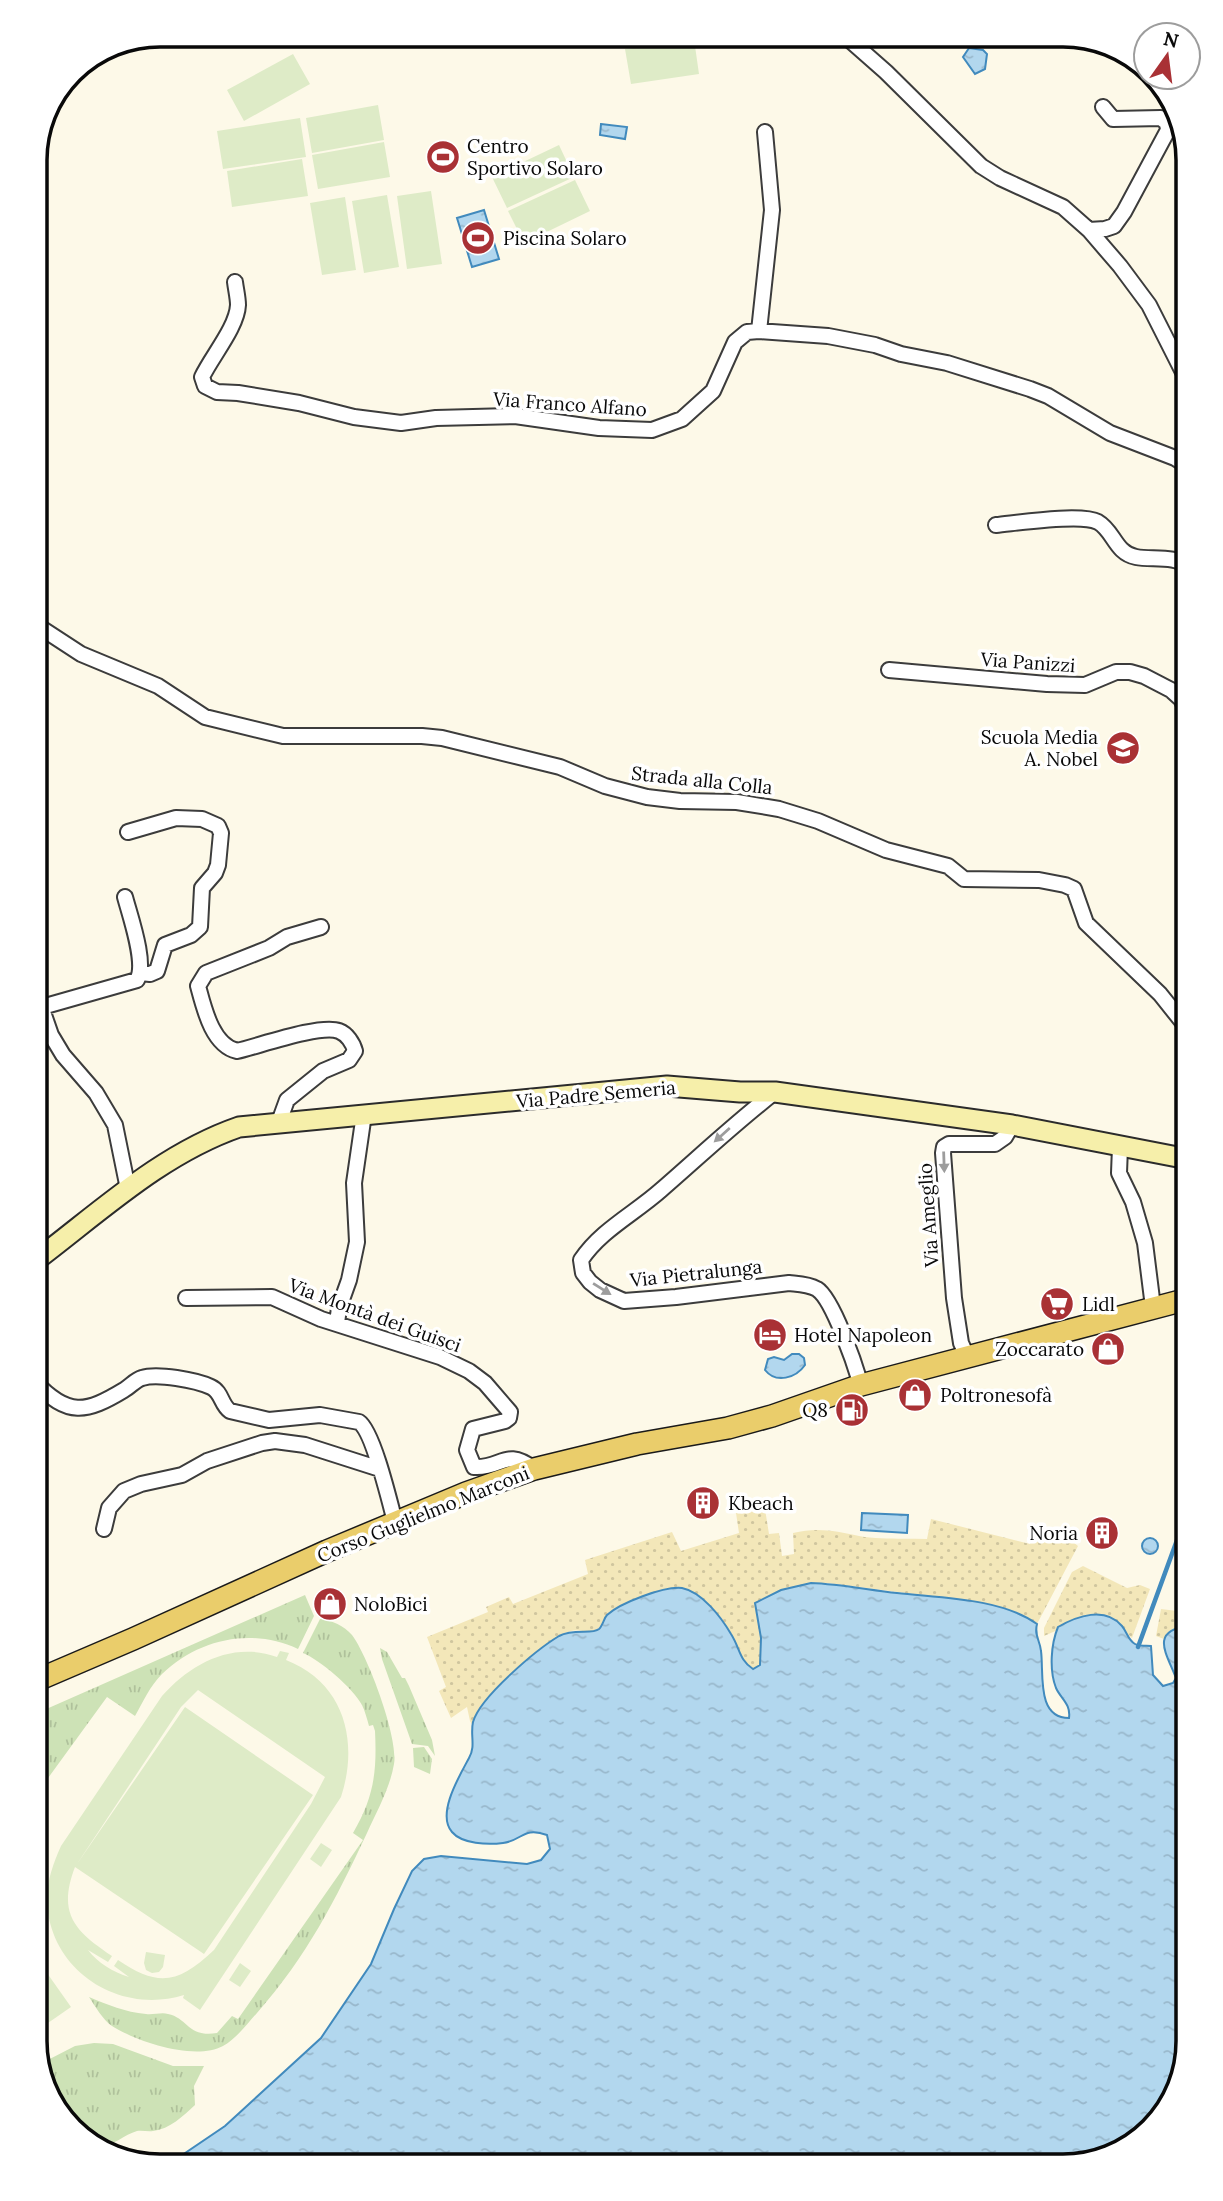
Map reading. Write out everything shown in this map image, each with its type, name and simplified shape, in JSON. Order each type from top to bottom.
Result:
[{"type":"main road","name":"Via Padre Semeria","points":[[47,1252],[128,1189],[213,1136],[239,1127],[667,1086],[775,1092],[1012,1125],[1176,1158]]},
{"type":"main road","points":[[967,1356],[1176,1302]]},
{"type":"main road","name":"Corso Guglielmo Marconi","points":[[47,1676],[395,1522],[534,1469],[637,1444],[728,1428],[772,1416],[861,1385],[967,1356]]},
{"type":"street","points":[[858,47],[981,166],[1000,178],[1063,207],[1089,230],[1121,266],[1149,305],[1176,358]]},
{"type":"street","points":[[1089,230],[1114,226],[1168,130],[1167,123],[1161,118],[1113,119],[1103,107]]},
{"type":"street","points":[[765,132],[772,210],[759,331],[828,336],[875,345],[1030,388],[1110,433],[1176,459]]},
{"type":"street","name":"Via Franco Alfano","points":[[235,282],[238,305],[234,325],[211,357],[202,377],[205,386],[217,392],[299,403],[354,417],[401,423],[436,418],[515,416],[599,428],[652,430],[682,419],[713,391],[735,342],[747,332],[759,331]]},
{"type":"street","points":[[996,525],[1093,520],[1108,529],[1115,545],[1128,555],[1176,562]]},
{"type":"street","name":"Strada alla Colla","points":[[47,632],[81,654],[158,686],[205,717],[228,723],[283,736],[442,738],[560,767],[605,786],[647,797],[680,801],[737,802],[779,809],[818,821],[886,850],[947,866],[964,879],[1039,880],[1065,885],[1074,889],[1086,923],[1160,994],[1176,1014]]},
{"type":"street","name":"Via Panizzi","points":[[889,670],[1084,685],[1116,672],[1130,672],[1144,676],[1176,694]]},
{"type":"street","points":[[128,832],[176,818],[211,822],[218,826],[221,833],[218,865],[201,892],[200,927],[191,935],[168,942],[163,949],[157,971],[150,974],[141,973]]},
{"type":"street","points":[[47,1006],[137,980],[141,973],[125,897]]},
{"type":"street","points":[[279,1122],[287,1100],[323,1071],[349,1060],[355,1051],[353,1044],[341,1032],[320,1029],[237,1051],[229,1049],[217,1038],[198,986],[206,973],[269,948],[287,937],[321,927]]},
{"type":"street","points":[[47,1023],[63,1055],[96,1093],[115,1125],[128,1189]]},
{"type":"street","name":"Via Pietralunga","points":[[775,1092],[736,1122],[659,1192],[604,1233],[581,1260],[583,1273],[600,1290],[624,1301],[789,1283],[819,1290],[840,1326],[861,1385]]},
{"type":"street","points":[[337,1323],[357,1242],[354,1183],[364,1114]]},
{"type":"street","name":"Via Ameglio","points":[[967,1356],[960,1336],[944,1147],[949,1144],[995,1144],[1005,1137],[1012,1125]]},
{"type":"street","points":[[1120,1147],[1119,1173],[1133,1202],[1145,1243],[1153,1307]]},
{"type":"street","name":"Via Montà dei Guisci","points":[[186,1298],[272,1297],[321,1318],[440,1357],[469,1371],[485,1383],[510,1412],[505,1422],[473,1430],[467,1450],[471,1464],[481,1467],[510,1458],[522,1460],[534,1469]]},
{"type":"street","points":[[47,1395],[80,1409],[95,1405],[135,1381],[156,1376],[212,1388],[230,1411],[269,1420],[320,1415],[353,1421],[365,1426],[395,1522]]},
{"type":"street","points":[[104,1529],[109,1508],[124,1491],[141,1484],[182,1475],[207,1461],[262,1443],[275,1441],[306,1445],[380,1469]]},
{"type":"green space","points":[[695,47],[699,74],[631,84],[625,49]]},
{"type":"green space","points":[[293,54],[310,84],[244,121],[227,90]]},
{"type":"green space","points":[[378,105],[384,140],[312,153],[306,118]]},
{"type":"green space","points":[[300,118],[306,157],[223,169],[217,131]]},
{"type":"green space","points":[[384,142],[390,177],[318,189],[312,155]]},
{"type":"green space","points":[[559,145],[574,177],[507,208],[492,177]]},
{"type":"green space","points":[[302,159],[308,196],[232,207],[227,171]]},
{"type":"green space","points":[[575,180],[590,211],[524,243],[508,211]]},
{"type":"green space","points":[[431,191],[442,264],[407,269],[397,196]]},
{"type":"green space","points":[[387,195],[399,267],[364,273],[352,201]]},
{"type":"green space","points":[[345,197],[356,270],[322,275],[310,203]]},
{"type":"green space","points":[[305,1595],[314,1616],[298,1649],[280,1642],[244,1638],[226,1640],[192,1652],[162,1674],[135,1716],[107,1697],[47,1780],[47,1709]]},
{"type":"green space","points":[[320,1619],[333,1622],[352,1635],[374,1678],[392,1736],[394,1752],[394,1764],[386,1791],[355,1858],[319,1927],[275,1992],[241,2031],[223,2046],[197,2051],[166,2048],[136,2038],[105,2020],[89,1997],[131,2012],[168,2014],[200,2033],[217,2033],[232,2016],[238,2019],[363,1840],[353,1833],[366,1808],[373,1784],[375,1731],[373,1725],[369,1726],[362,1705],[344,1683],[303,1653]]},
{"type":"green space","points":[[380,1648],[387,1652],[402,1678],[405,1678],[432,1740],[435,1756],[428,1746],[412,1744]]},
{"type":"green space","points":[[280,1651],[289,1653],[286,1660],[306,1670],[322,1683],[342,1716],[348,1756],[341,1797],[200,2010],[183,1998],[184,1995],[160,2000],[136,1999],[114,1993],[93,1982],[75,1968],[61,1949],[51,1928],[47,1903],[48,1888],[61,1846],[162,1696],[173,1684],[200,1665],[229,1654],[261,1653],[277,1657]],"holes":[[[198,1690],[325,1777],[311,1804],[214,1950],[202,1961],[179,1975],[157,1978],[145,1975],[118,1960],[114,1966],[129,1977],[106,1966],[88,1950],[108,1962],[112,1956],[88,1938],[73,1920],[68,1897],[75,1867],[204,1954],[313,1795],[185,1707],[77,1864],[181,1707]]]},
{"type":"green space","points":[[424,1747],[432,1759],[430,1774],[414,1767],[413,1748]]},
{"type":"green space","points":[[321,1843],[332,1850],[321,1867],[310,1859]]},
{"type":"green space","points":[[146,1952],[165,1955],[163,1967],[159,1972],[146,1970]]},
{"type":"green space","points":[[240,1963],[251,1971],[240,1987],[229,1980]]},
{"type":"green space","points":[[47,1973],[71,2007],[47,2024]]},
{"type":"green space","points":[[113,2044],[173,2066],[204,2066],[194,2086],[195,2105],[165,2128],[137,2131],[110,2142],[97,2135],[75,2115],[56,2084],[49,2060],[75,2046]]},
{"type":"sand","points":[[765,1509],[769,1534],[779,1533],[782,1556],[794,1554],[793,1533],[818,1530],[875,1538],[927,1539],[931,1519],[1030,1544],[1033,1532],[1046,1540],[1057,1529],[1078,1546],[1037,1624],[1012,1611],[969,1601],[827,1583],[755,1604],[761,1638],[760,1665],[753,1669],[742,1658],[728,1628],[697,1594],[683,1589],[647,1595],[613,1611],[594,1631],[571,1631],[530,1657],[486,1702],[473,1726],[467,1707],[451,1718],[439,1691],[446,1687],[427,1637],[488,1612],[486,1607],[509,1597],[513,1604],[588,1574],[585,1560],[672,1532],[681,1551],[739,1533],[736,1513]]},
{"type":"sand","points":[[1083,1566],[1127,1588],[1140,1585],[1150,1589],[1132,1638],[1119,1626],[1078,1621],[1044,1636],[1044,1628],[1072,1572]]},
{"type":"sand","points":[[1161,1609],[1176,1611],[1176,1628],[1164,1639],[1156,1636]]},
{"type":"water","points":[[969,48],[983,50],[987,54],[985,69],[975,74],[963,57]]},
{"type":"water","points":[[601,124],[627,127],[625,139],[600,135]]},
{"type":"water","name":"Piscina Solaro","points":[[484,210],[499,259],[472,267],[457,218]]},
{"type":"water","points":[[792,1354],[799,1354],[804,1358],[805,1365],[791,1376],[775,1377],[765,1370],[768,1359],[774,1357],[784,1360]]},
{"type":"water","points":[[862,1513],[908,1515],[907,1533],[861,1530]]},
{"type":"water","points":[[1150,1538],[1156,1540],[1156,1552],[1150,1554],[1144,1552],[1142,1546],[1144,1540]]},
{"type":"water","points":[[811,1583],[833,1585],[970,1601],[1022,1615],[1037,1624],[1046,1703],[1058,1716],[1069,1718],[1069,1709],[1056,1688],[1052,1673],[1052,1649],[1058,1627],[1074,1619],[1099,1615],[1115,1620],[1133,1642],[1151,1646],[1153,1675],[1163,1686],[1173,1683],[1176,1678],[1175,2056],[1170,2077],[1157,2104],[1137,2126],[1106,2145],[1085,2152],[1063,2154],[184,2154],[225,2126],[321,2038],[371,1964],[412,1871],[424,1859],[441,1856],[527,1864],[541,1860],[550,1849],[547,1835],[539,1833],[528,1833],[509,1842],[483,1844],[456,1836],[448,1824],[451,1795],[472,1749],[473,1722],[497,1687],[559,1636],[571,1632],[596,1631],[607,1615],[622,1605],[674,1588],[697,1594],[710,1606],[727,1627],[745,1662],[753,1669],[760,1665],[761,1638],[755,1603],[781,1590]]},
{"type":"water","points":[[1176,1629],[1176,1678],[1164,1645],[1168,1633]]},
{"type":"waterway","points":[[1138,1647],[1176,1543]]},
{"type":"place","name":"Centro Sportivo Solaro","points":[[443,157]]},
{"type":"place","name":"Piscina Solaro","points":[[478,238]]},
{"type":"place","name":"Scuola Media A. Nobel","points":[[1123,748]]},
{"type":"place","name":"Lidl","points":[[1057,1304]]},
{"type":"place","name":"Hotel Napoleon","points":[[770,1335]]},
{"type":"place","name":"Zoccarato","points":[[1108,1349]]},
{"type":"place","name":"Poltronesofà","points":[[915,1395]]},
{"type":"place","name":"Q8","points":[[852,1410]]},
{"type":"place","name":"Kbeach","points":[[703,1503]]},
{"type":"place","name":"Noria","points":[[1102,1533]]},
{"type":"place","name":"NoloBici","points":[[330,1604]]}]
